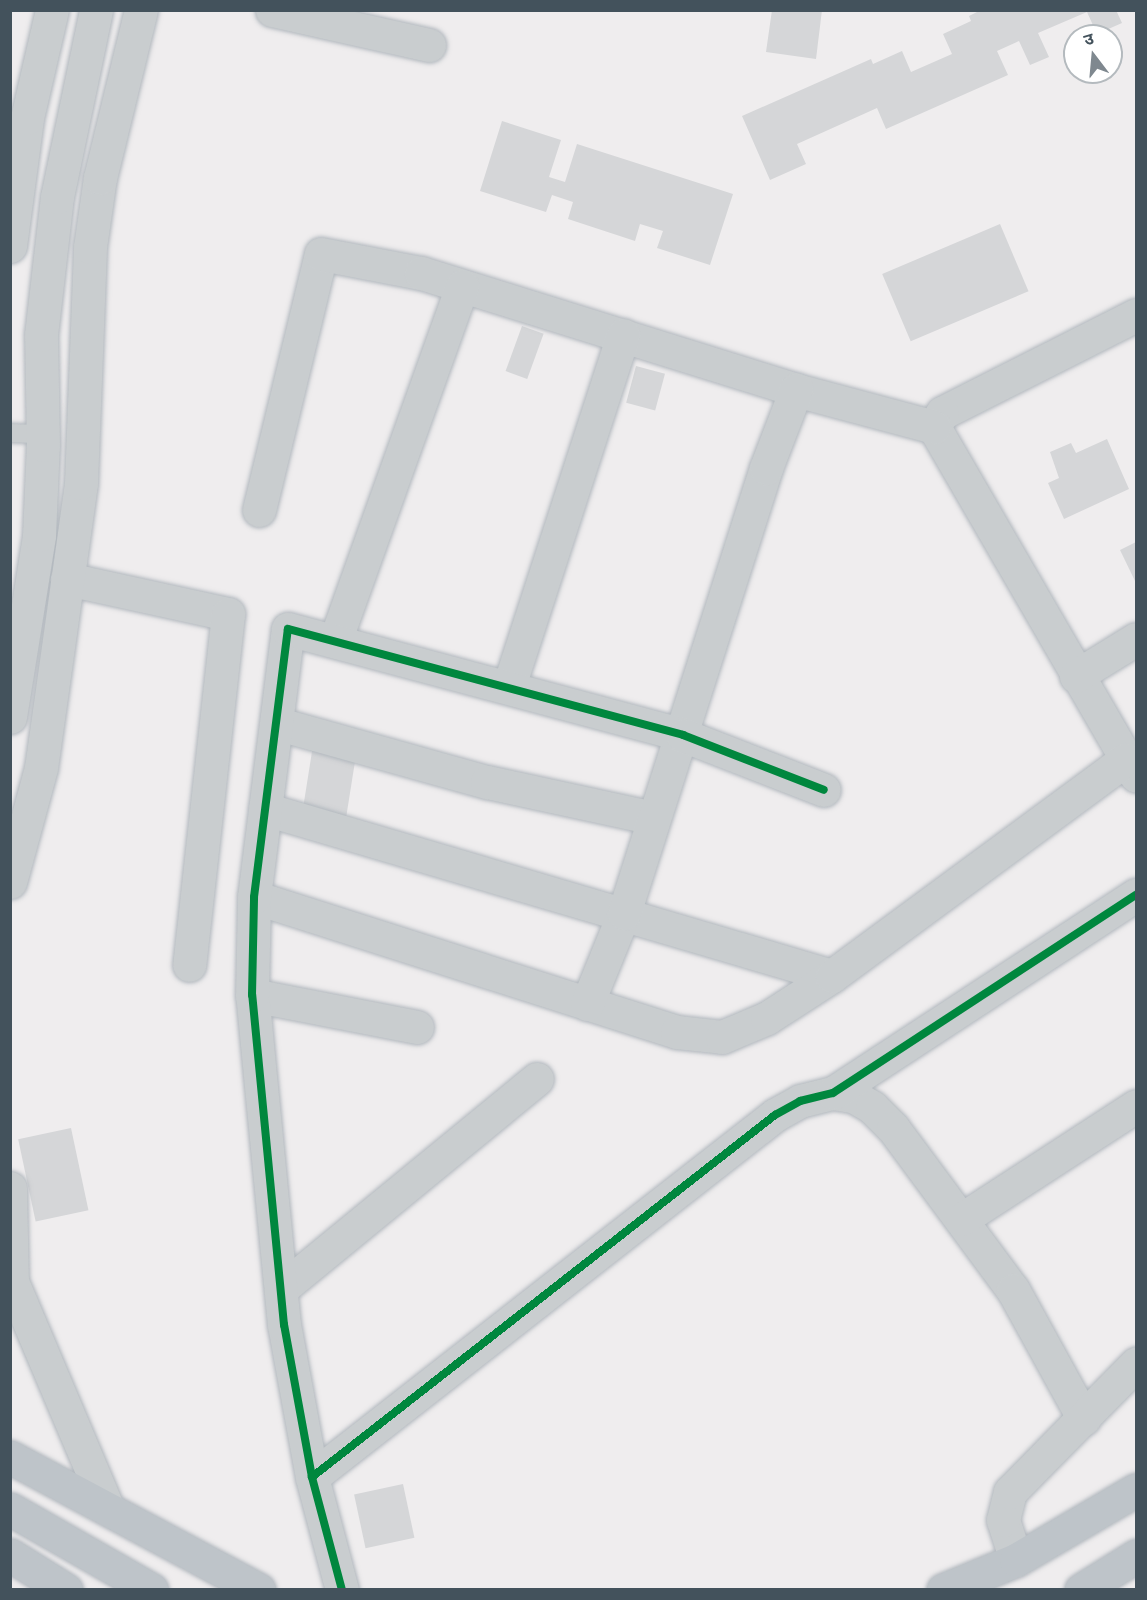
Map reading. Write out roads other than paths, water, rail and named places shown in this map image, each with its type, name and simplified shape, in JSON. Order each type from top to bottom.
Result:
[{"type":"highway","points":[[10,1457],[259,1590]]},
{"type":"highway","points":[[944,1590],[1016,1560],[1137,1490]]},
{"type":"highway","points":[[10,1509],[152,1590]]},
{"type":"highway","points":[[10,1555],[66,1590]]},
{"type":"highway","points":[[1081,1590],[1137,1556]]},
{"type":"street","points":[[10,246],[27,118],[52,10]]},
{"type":"street","points":[[10,717],[39,535],[43,434],[41,335],[57,197],[96,10]]},
{"type":"street","points":[[10,882],[41,768],[81,483],[90,247],[100,178],[141,10]]},
{"type":"street","points":[[272,10],[429,45]]},
{"type":"street","points":[[254,897],[677,1032],[704,1038],[722,1037],[767,1018],[832,976],[1131,767],[1076,676],[934,427],[796,390],[462,286],[375,262],[321,254],[259,510]]},
{"type":"street","points":[[335,641],[462,286]]},
{"type":"street","points":[[934,427],[942,413],[1137,315]]},
{"type":"street","points":[[509,686],[623,335]]},
{"type":"street","points":[[587,1004],[624,913],[653,818],[683,735],[766,468],[796,390]]},
{"type":"street","points":[[68,579],[228,614],[189,965]]},
{"type":"street","points":[[342,1590],[312,1477],[281,1289],[252,995],[254,897],[265,808],[279,724],[288,629],[509,686],[683,735],[824,790]]},
{"type":"street","points":[[1076,676],[1137,639]]},
{"type":"street","points":[[279,724],[487,782],[653,818]]},
{"type":"street","points":[[265,808],[832,976]]},
{"type":"street","points":[[312,1477],[775,1115],[800,1101],[833,1093],[1137,895]]},
{"type":"street","points":[[252,995],[417,1027]]},
{"type":"street","points":[[281,1289],[537,1079]]},
{"type":"street","points":[[833,1093],[853,1096],[872,1107],[893,1128],[1023,1305],[1084,1419]]},
{"type":"street","points":[[962,1219],[1137,1106]]},
{"type":"street","points":[[10,1188],[11,1279],[108,1509]]},
{"type":"street","points":[[1016,1560],[1004,1520],[1010,1492],[1137,1364]]},
{"type":"lane","points":[[10,433],[43,434]]}]
